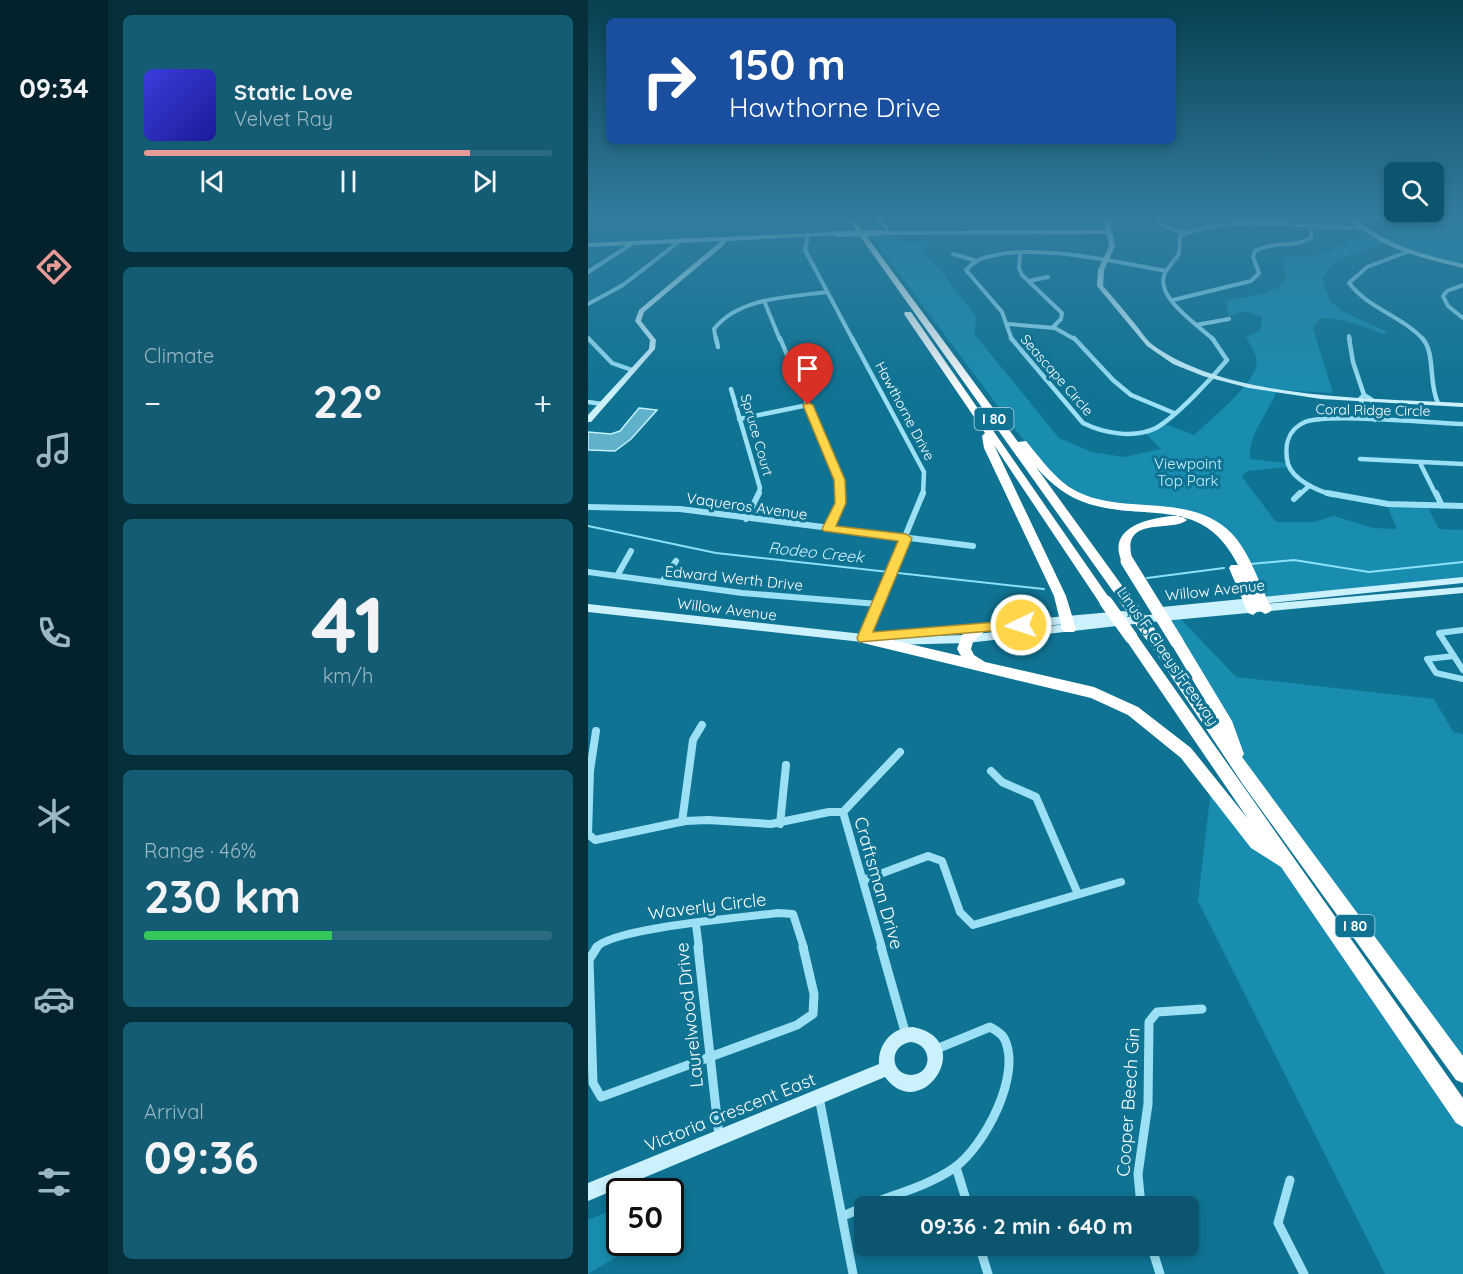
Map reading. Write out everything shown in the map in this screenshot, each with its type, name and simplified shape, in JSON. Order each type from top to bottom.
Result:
[{"type":"highway","name":"Linus F. Claeys Freeway","points":[[882,277],[986,430],[1038,498],[1106,602],[1463,1116]]},
{"type":"highway","name":"Linus F. Claeys Freeway","points":[[892,277],[1125,598],[1248,778],[1463,1073]]},
{"type":"highway","points":[[984,406],[1006,423],[1046,472],[1076,494],[1108,505],[1188,514],[1213,525],[1230,540],[1257,605]]},
{"type":"highway","points":[[986,430],[989,448],[1060,596],[1068,625]]},
{"type":"highway","points":[[1237,762],[1227,725],[1126,561],[1123,554],[1127,538],[1139,526],[1172,519],[1197,524],[1217,536],[1225,546],[1257,605]]},
{"type":"highway","points":[[981,628],[966,639],[964,649],[969,659],[988,669]]},
{"type":"highway","points":[[863,638],[1094,693],[1133,711],[1161,730],[1186,753],[1257,843],[1290,865]]},
{"type":"street","points":[[588,304],[633,277]]},
{"type":"street","points":[[588,420],[653,344],[651,336],[638,321],[641,311],[682,277]]},
{"type":"street","name":"Hawthorne Drive","points":[[819,277],[924,472],[923,497],[863,638]]},
{"type":"street","name":"Seascape Circle","points":[[971,277],[1002,312],[1008,324],[1010,337],[1075,415],[1089,427],[1111,433],[1144,432],[1154,429],[1214,377]]},
{"type":"street","points":[[1025,277],[1060,310],[1063,316],[1054,326]]},
{"type":"street","points":[[1099,277],[1100,286],[1140,336],[1176,362],[1214,377],[1262,388],[1313,394],[1436,401],[1463,405]]},
{"type":"street","points":[[1164,277],[1162,282],[1173,300],[1226,355],[1226,364],[1214,377]]},
{"type":"street","points":[[1173,300],[1251,281],[1255,277]]},
{"type":"street","points":[[1352,277],[1349,283],[1355,294],[1416,331],[1428,344],[1431,355],[1428,381],[1436,401]]},
{"type":"street","points":[[1029,281],[1048,278]]},
{"type":"street","points":[[1463,285],[1443,296],[1448,306],[1463,318]]},
{"type":"street","points":[[718,347],[714,330],[723,318],[743,307],[827,292]]},
{"type":"street","points":[[765,303],[839,480],[840,503],[828,529]]},
{"type":"street","points":[[1196,325],[1229,319]]},
{"type":"street","points":[[1008,324],[1034,323],[1054,326],[1076,338],[1130,395],[1174,413]]},
{"type":"street","points":[[1349,336],[1353,362],[1367,416],[1375,420],[1378,417],[1372,400]]},
{"type":"street","points":[[588,338],[606,361],[622,369],[632,370]]},
{"type":"street","name":"Spruce Court","points":[[731,389],[760,488],[756,503],[746,519]]},
{"type":"street","points":[[1362,397],[1372,400],[1463,400]]},
{"type":"street","points":[[588,402],[602,404]]},
{"type":"street","points":[[739,419],[808,405]]},
{"type":"street","name":"Coral Ridge Circle","points":[[1463,424],[1323,419],[1299,426],[1287,441],[1285,451],[1288,467],[1309,486],[1328,494],[1381,504],[1463,506]]},
{"type":"street","points":[[1360,459],[1463,464]]},
{"type":"street","points":[[1420,463],[1442,506]]},
{"type":"street","points":[[1294,499],[1309,486]]},
{"type":"street","name":"Vaqueros Avenue","points":[[588,507],[664,508],[974,546]]},
{"type":"street","points":[[617,576],[631,551]]},
{"type":"street","points":[[662,582],[676,561]]},
{"type":"street","name":"Edward Werth Drive","points":[[588,572],[662,582],[878,604]]},
{"type":"street","name":"Willow Avenue","points":[[863,638],[981,628],[1068,625],[1152,618],[1257,605],[1460,587]]},
{"type":"street","name":"Willow Avenue","points":[[588,608],[897,642],[966,639],[1068,625]]},
{"type":"street","points":[[1463,630],[1439,633],[1463,670]]},
{"type":"street","points":[[1454,656],[1427,659],[1436,674],[1463,679]]},
{"type":"street","points":[[682,822],[693,740],[702,725]]},
{"type":"street","points":[[589,772],[596,731]]},
{"type":"street","points":[[843,812],[900,752]]},
{"type":"street","points":[[780,824],[786,765]]},
{"type":"street","points":[[991,771],[1002,782],[1029,791],[1036,797],[1078,894]]},
{"type":"street","name":"Craftsman Drive","points":[[589,772],[588,834],[595,840],[701,819],[760,825],[780,824],[836,810],[843,812],[906,1035]]},
{"type":"street","points":[[864,880],[928,856],[936,857],[942,861],[960,912],[973,925],[1121,882]]},
{"type":"street","name":"Waverly Circle","points":[[778,913],[793,914],[798,923],[814,994],[813,1014],[797,1025],[623,1091],[601,1096],[592,1083],[591,953],[610,938],[642,931],[696,926],[778,913]]},
{"type":"street","name":"Laurelwood Drive","points":[[696,926],[719,1137]]},
{"type":"street","name":"Cooper Beech Gin","points":[[1141,1196],[1138,1174],[1148,1104],[1149,1022],[1157,1012],[1202,1009]]},
{"type":"street","points":[[888,1196],[956,1167],[987,1131],[1005,1093],[1008,1053],[1004,1038],[990,1026],[934,1051]]},
{"type":"street","points":[[906,1035],[925,1037],[934,1051],[931,1070],[916,1084],[898,1083],[888,1068],[888,1054],[892,1046],[906,1035]]},
{"type":"street","name":"Victoria Crescent East","points":[[588,1192],[888,1068]]},
{"type":"street","points":[[819,1096],[853,1274]]},
{"type":"street","points":[[956,1167],[965,1196]]},
{"type":"street","points":[[1290,1180],[1278,1223],[1304,1274]]},
{"type":"street","points":[[843,1216],[854,1211]]},
{"type":"street","points":[[982,1256],[988,1274]]},
{"type":"street","points":[[1154,1256],[1160,1274]]},
{"type":"green space","name":"Viewpoint Top Park","points":[[902,277],[946,277],[976,317],[975,335],[1059,438],[1092,452],[1124,457],[1161,449],[1144,432],[1162,423],[1194,435],[1246,385],[1256,368],[1256,360],[1246,337],[1261,330],[1262,317],[1245,311],[1229,316],[1226,301],[1262,294],[1279,287],[1286,277],[1322,277],[1331,302],[1344,312],[1386,331],[1385,335],[1345,321],[1320,318],[1313,328],[1333,393],[1277,390],[1255,433],[1250,459],[1287,463],[1288,467],[1247,471],[1242,477],[1276,522],[1314,522],[1334,516],[1373,528],[1397,529],[1387,505],[1427,506],[1439,529],[1463,530],[1463,580],[1260,599],[1230,540],[1201,519],[1125,508],[1070,491],[1070,486],[1053,475],[1015,429]]},
{"type":"green space","points":[[1178,616],[1236,677],[1434,699],[1453,732],[1463,734],[1463,1073],[1248,778],[1233,741],[1161,617]]},
{"type":"green space","points":[[1212,780],[1292,866],[1463,1116],[1463,1274],[1385,1274],[1198,901]]},
{"type":"green space","points":[[606,1212],[606,1256],[618,1256],[588,1274],[588,1220]]},
{"type":"building","points":[[639,408],[657,410],[631,439],[615,451],[588,450],[588,432],[611,434],[620,431]]},
{"type":"waterway","name":"Rodeo Creek","points":[[588,526],[716,553],[1044,589]]},
{"type":"waterway","name":"Rodeo Creek","points":[[1251,564],[1294,560],[1369,572],[1463,562]]},
{"type":"waterway","name":"Rodeo Creek","points":[[1147,578],[1224,568]]},
{"type":"route","points":[[808,405],[839,480],[840,503],[828,529],[906,538],[863,638],[1021,625]]}]
